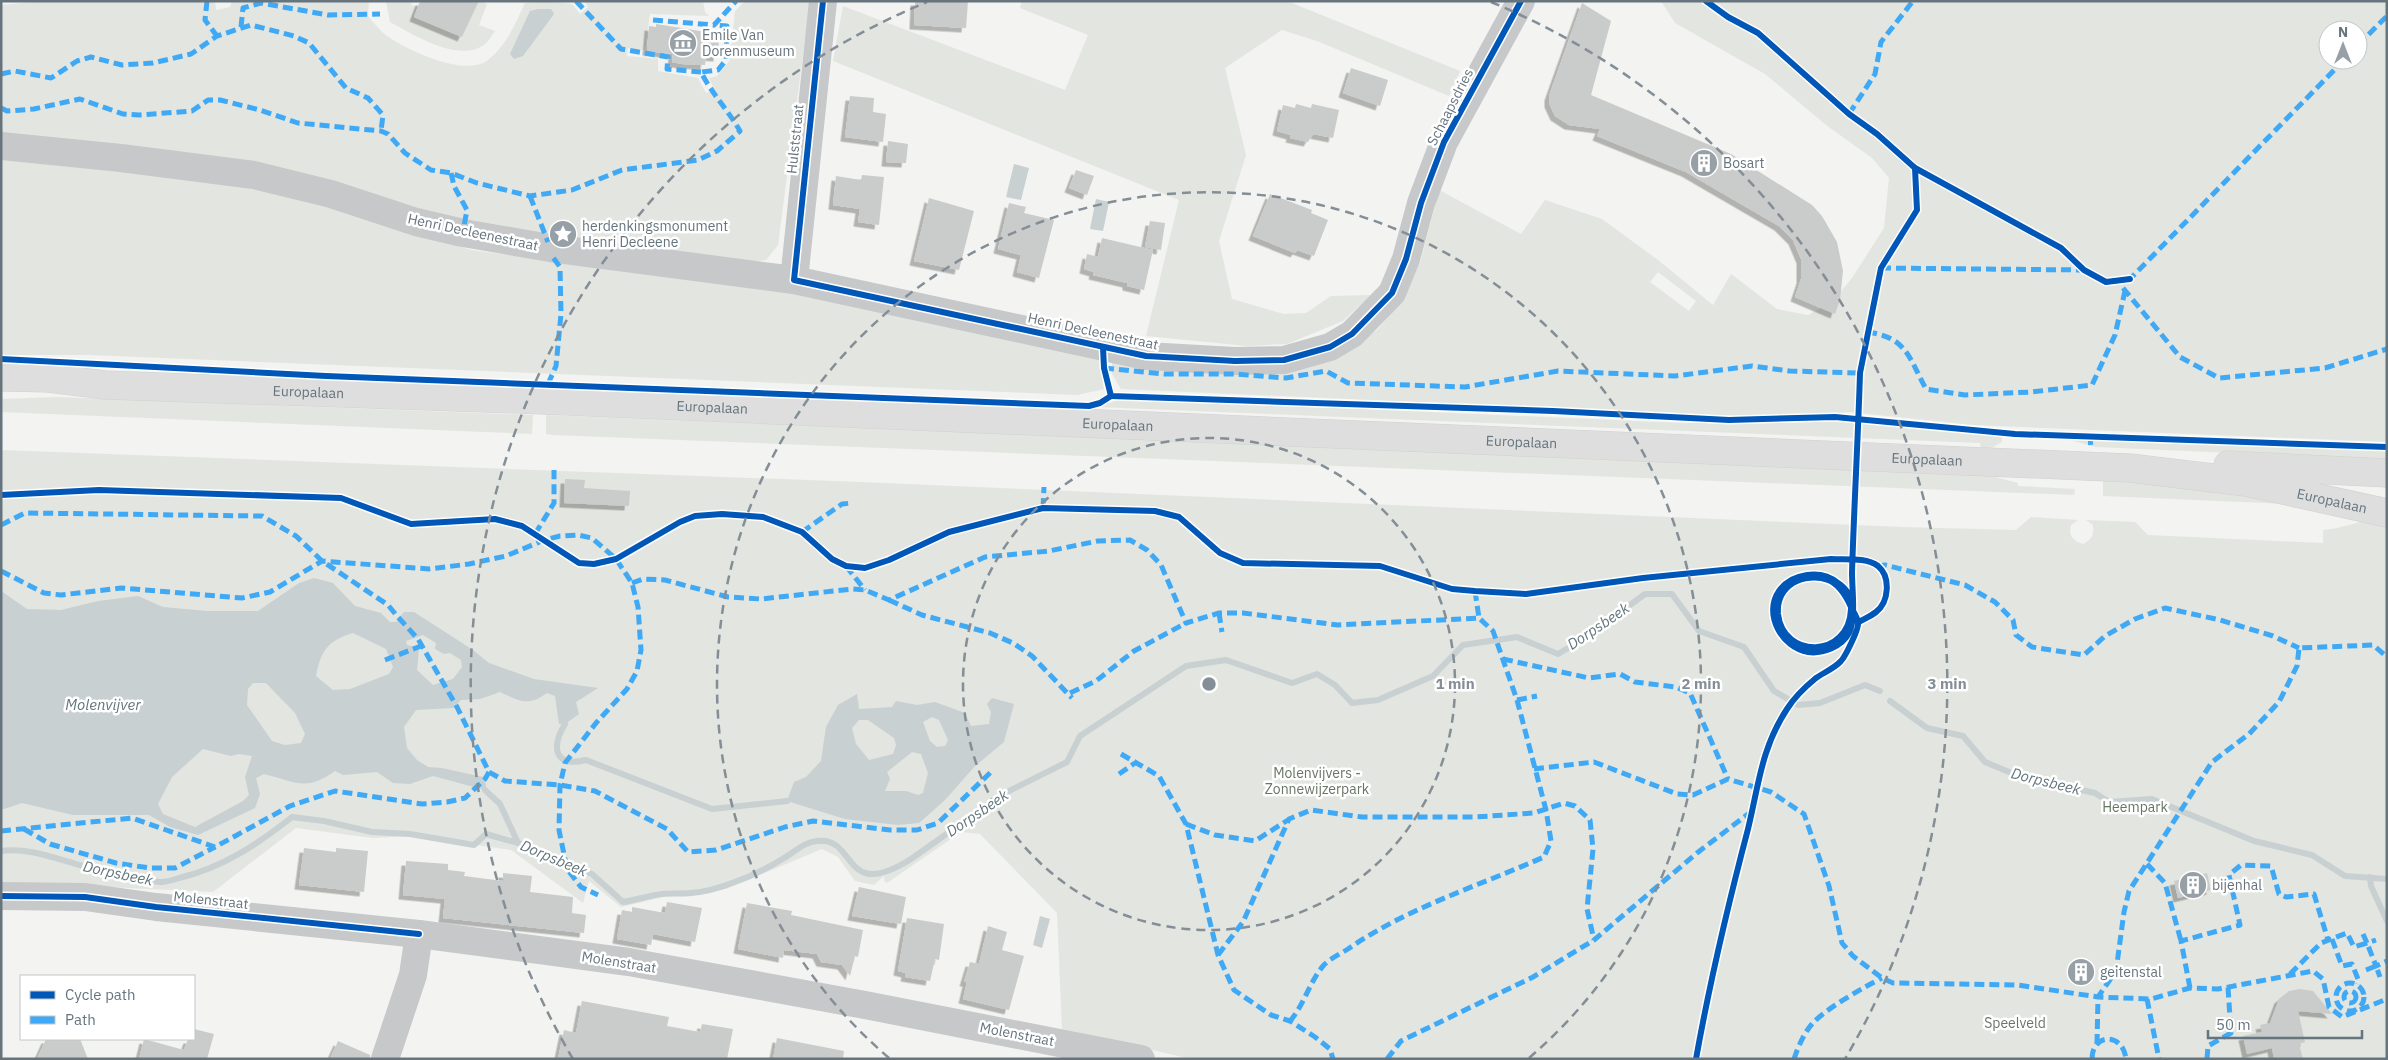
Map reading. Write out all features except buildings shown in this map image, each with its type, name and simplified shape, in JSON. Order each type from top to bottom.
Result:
[{"type":"main road","name":"Europalaan","points":[[1,377],[48,378],[105,385],[552,400],[2130,468],[2246,482],[2387,513]]},
{"type":"main road","name":"Europalaan","points":[[1,394],[105,385]]},
{"type":"main road","name":"Europalaan","points":[[2130,468],[2177,462],[2387,473]]},
{"type":"street","name":"Hulststraat","points":[[794,280],[823,1]]},
{"type":"street","name":"Schaapsdries","points":[[1406,259],[1421,203],[1444,142],[1522,1]]},
{"type":"street","name":"Henri Decleenestraat","points":[[1,146],[121,158],[254,175],[331,194],[416,222],[463,232],[550,248],[794,280],[1146,356],[1245,361],[1284,360],[1330,347],[1352,334],[1392,293],[1406,259]]},
{"type":"street","name":"Molenstraat","points":[[1,896],[85,897],[156,907],[419,934],[629,962],[874,1006],[1141,1059]]},
{"type":"street","points":[[386,1059],[413,975],[419,934]]},
{"type":"green space","points":[[42,1],[215,1],[216,10],[230,7],[232,1],[369,1],[368,16],[387,36],[408,48],[436,60],[465,66],[478,65],[495,54],[510,34],[525,3],[546,1],[572,4],[580,14],[588,7],[584,1],[703,1],[705,12],[709,16],[650,14],[645,50],[628,48],[627,56],[658,59],[658,71],[698,78],[706,93],[715,91],[709,78],[717,76],[730,60],[735,11],[745,1],[810,1],[778,245],[766,260],[741,264],[562,241],[1,133],[1,5]]},
{"type":"green space","points":[[386,1],[413,1],[411,5],[418,7],[414,17],[462,37],[479,1],[487,4],[479,25],[495,31],[485,44],[475,49],[463,51],[450,49],[424,40],[390,22]]},
{"type":"green space","points":[[1022,1],[1287,1],[1460,71],[1449,96],[1317,41],[1282,30],[1225,68],[1246,155],[1219,241],[1232,299],[1284,314],[1306,313],[1331,296],[1371,295],[1343,321],[1287,344],[1247,346],[1146,336],[1179,200],[833,61],[843,6],[1065,90],[1088,35],[1020,8]]},
{"type":"green space","points":[[1661,1],[2387,1],[2387,442],[1973,425],[1850,412],[1757,417],[1121,389],[1112,374],[1112,360],[1325,360],[1377,330],[1401,302],[1421,260],[1439,190],[1521,234],[1545,200],[1602,219],[1658,260],[1713,305],[1731,274],[1777,309],[1808,315],[1832,302],[1852,278],[1884,228],[1889,178],[1872,158],[1826,125],[1765,74],[1675,23]],"holes":[[[1658,272],[1696,301],[1689,311],[1650,282]]]},
{"type":"green space","points":[[1,160],[237,183],[329,204],[471,250],[803,294],[1099,354],[1104,389],[1077,395],[90,355],[1,355]]},
{"type":"green space","points":[[56,397],[533,415],[532,434],[1,412],[1,399]]},
{"type":"green space","points":[[1131,399],[1682,423],[1836,421],[2002,435],[2002,442],[1986,451],[1981,450],[1980,443],[1098,407],[1118,400]]},
{"type":"green space","points":[[546,415],[1984,474],[2018,483],[2018,486],[2075,489],[2074,495],[553,435],[546,434]]},
{"type":"green space","points":[[2058,437],[2387,451],[2387,460],[2096,447]]},
{"type":"green space","name":"Molenvijvers - Zonnewijzerpark","points":[[1,450],[860,482],[1902,527],[2016,530],[2031,517],[2078,520],[2071,525],[2070,532],[2074,540],[2083,544],[2092,536],[2093,531],[2093,525],[2086,520],[2135,522],[2148,535],[2323,543],[2323,530],[2371,520],[2387,520],[2387,1059],[1191,1059],[1062,1029],[1057,913],[980,834],[961,832],[887,883],[884,881],[884,876],[874,885],[855,881],[838,857],[822,849],[726,889],[680,893],[621,907],[589,881],[583,903],[511,850],[412,836],[373,838],[296,828],[213,892],[1,882]]},
{"type":"green space","points":[[2103,479],[2207,484],[2331,506],[2103,496]]},
{"type":"water","points":[[551,9],[554,14],[523,56],[514,59],[510,54],[530,11]]},
{"type":"water","points":[[1014,164],[1029,168],[1021,200],[1006,197]]},
{"type":"water","points":[[1096,199],[1109,202],[1103,231],[1090,229]]},
{"type":"water","name":"Molenvijver","points":[[314,578],[333,583],[355,606],[381,613],[390,622],[396,622],[404,612],[414,612],[473,650],[489,663],[534,679],[598,688],[576,702],[579,714],[565,724],[559,724],[555,696],[547,693],[534,700],[524,701],[500,692],[480,699],[461,700],[453,708],[416,710],[404,727],[407,748],[417,760],[428,767],[442,768],[483,777],[486,785],[485,790],[433,776],[410,784],[393,783],[377,772],[343,775],[335,771],[316,781],[301,783],[264,774],[256,778],[260,794],[255,808],[198,835],[170,827],[149,815],[73,815],[22,803],[1,810],[1,591],[27,609],[61,610],[98,601],[138,596],[163,607],[207,611],[258,611],[299,583]],"holes":[[[353,633],[386,649],[393,667],[389,674],[350,689],[333,690],[316,676],[320,660],[327,648],[344,636]],[[423,635],[436,643],[435,649],[444,654],[450,653],[461,660],[462,667],[453,679],[433,685],[417,670],[419,648],[407,645],[406,641]],[[253,683],[266,683],[295,713],[305,734],[301,743],[285,745],[272,741],[247,705],[248,689]],[[203,749],[231,756],[239,754],[252,756],[245,777],[249,795],[243,801],[195,827],[163,814],[158,804],[172,777]]]},
{"type":"water","points":[[857,694],[859,709],[892,707],[896,701],[917,705],[935,702],[965,713],[971,726],[989,724],[991,712],[987,704],[992,698],[1014,704],[1004,742],[975,766],[945,800],[919,823],[898,825],[845,819],[787,801],[794,782],[806,777],[821,761],[826,727],[838,705]],"holes":[[[932,717],[939,720],[948,740],[945,746],[937,747],[930,741],[923,722]],[[859,720],[868,720],[894,738],[896,745],[893,754],[869,760],[856,744],[852,728]],[[912,752],[921,754],[928,773],[923,793],[918,795],[906,791],[885,791],[890,779],[887,772]]]},
{"type":"water","points":[[1040,916],[1050,919],[1042,948],[1033,945]]},
{"type":"waterway","name":"Dorpsbeek","points":[[1,851],[32,852],[121,877],[166,882],[195,874],[239,854],[266,837],[292,817],[324,821],[372,832],[410,834],[474,845],[486,834],[532,847],[553,860],[592,874],[623,902],[661,894],[707,891],[722,887],[759,872],[804,845],[817,841],[830,842],[839,848],[853,865],[861,871],[873,874],[889,871],[911,859],[1003,794],[1067,762],[1080,736],[1186,666],[1226,660],[1292,683],[1317,674],[1335,685],[1352,703],[1378,700],[1433,676],[1463,645],[1517,637],[1558,654],[1585,638],[1645,594],[1672,594],[1699,631],[1744,647],[1774,691],[1798,705],[1820,703],[1865,685],[1880,691]]},
{"type":"waterway","name":"Dorpsbeek","points":[[1890,701],[1927,728],[1963,736],[1985,762],[2021,777],[2095,793],[2109,802],[2152,799],[2254,841],[2312,855],[2345,876],[2387,879]]},
{"type":"waterway","points":[[565,724],[558,740],[557,748],[558,754],[567,761],[586,760],[712,809],[787,801]]},
{"type":"waterway","points":[[485,790],[500,804],[518,843]]},
{"type":"waterway","points":[[2370,877],[2371,886],[2387,921]]},
{"type":"marked path","points":[[207,1],[205,20],[217,36]]},
{"type":"marked path","points":[[576,1],[621,49],[668,57],[667,69],[701,72]]},
{"type":"marked path","points":[[653,20],[714,25],[736,1]]},
{"type":"marked path","points":[[1849,114],[1875,74],[1881,42],[1913,1]]},
{"type":"marked path","points":[[241,27],[243,8],[261,3],[328,15],[380,14]]},
{"type":"marked path","points":[[2368,35],[2387,16]]},
{"type":"marked path","points":[[1,74],[15,71],[51,78],[77,61],[91,57],[122,65],[153,63],[191,54],[217,36],[251,25],[294,36],[309,43],[346,88],[368,98],[383,115],[381,131]]},
{"type":"marked path","points":[[1,108],[7,111],[34,109],[80,99],[123,114],[139,115],[192,111],[208,100],[220,100],[260,110],[298,123],[381,131],[388,134],[405,153],[431,170],[451,173],[477,183],[530,196],[572,190],[622,170],[698,160],[717,151],[740,131],[701,72],[718,70],[726,60],[727,26],[714,25]]},
{"type":"marked path","points":[[2127,280],[2334,70]]},
{"type":"marked path","points":[[451,173],[454,186],[467,210],[464,226]]},
{"type":"marked path","points":[[530,196],[548,242]]},
{"type":"marked path","points":[[548,384],[556,366],[561,314],[560,267],[552,256]]},
{"type":"marked path","points":[[1881,268],[2084,270]]},
{"type":"marked path","points":[[2123,288],[2180,357],[2219,378],[2325,368],[2387,349]]},
{"type":"marked path","points":[[1867,332],[1891,339],[1899,344],[1910,359],[1926,389],[1965,395],[2031,392],[2092,385],[2115,335],[2125,291]]},
{"type":"marked path","points":[[1104,368],[1164,374],[1234,374],[1286,378],[1326,371],[1348,383],[1465,387],[1558,371],[1675,376],[1752,366],[1790,371],[1860,373]]},
{"type":"marked path","points":[[2090,435],[2091,450]]},
{"type":"marked path","points":[[535,534],[554,503],[554,470]]},
{"type":"marked path","points":[[1043,508],[1044,487]]},
{"type":"marked path","points":[[802,532],[842,504],[852,503]]},
{"type":"marked path","points":[[1,525],[25,513],[262,516],[296,536],[322,561],[388,605],[418,639],[457,707],[489,772],[505,781],[560,785],[595,791],[667,829],[688,852],[716,850],[785,827],[813,821],[890,830],[917,830],[938,823],[991,772]]},
{"type":"marked path","points":[[1,571],[44,593],[61,595],[121,588],[242,598],[270,592],[322,561],[429,569],[469,564],[506,556],[544,540],[560,536],[578,535],[592,538],[616,559],[632,583],[638,607],[641,650],[637,671],[627,689],[596,723],[565,763],[560,785],[559,830],[567,869],[581,887],[598,895]]},
{"type":"marked path","points":[[632,583],[643,579],[665,580],[728,597],[761,599],[852,589],[865,590],[889,600],[985,557],[1049,551],[1098,541],[1130,540],[1147,550],[1161,565],[1186,623],[1219,613],[1243,613],[1338,625],[1479,618],[1493,631],[1517,700],[1546,810],[1551,841],[1544,857],[1443,898],[1394,921],[1331,959],[1318,973],[1290,1021]]},
{"type":"marked path","points":[[1877,566],[1885,565],[1965,585],[1995,602],[2013,620],[2016,635],[2032,647],[2084,655],[2105,636],[2135,619],[2165,608],[2220,620],[2273,636],[2299,648]]},
{"type":"marked path","points":[[846,566],[865,590]]},
{"type":"marked path","points":[[1475,591],[1479,618]]},
{"type":"marked path","points":[[889,600],[922,615],[990,633],[1013,643],[1032,656],[1072,698]]},
{"type":"marked path","points":[[1219,613],[1222,632]]},
{"type":"marked path","points":[[1070,693],[1096,681],[1134,651],[1186,623]]},
{"type":"marked path","points":[[2097,1044],[2098,997],[2116,971],[2124,912],[2129,891],[2212,762],[2249,734],[2279,702],[2297,666],[2299,648],[2373,645],[2387,657]]},
{"type":"marked path","points":[[385,660],[421,646]]},
{"type":"marked path","points":[[1503,659],[1589,678],[1620,674],[1635,682],[1676,687],[1690,693],[1728,779]]},
{"type":"marked path","points":[[1517,700],[1537,696]]},
{"type":"marked path","points":[[1121,754],[1159,776],[1186,824],[1218,955],[1234,990],[1271,1015],[1290,1021],[1315,1037],[1330,1049],[1333,1059]]},
{"type":"marked path","points":[[1534,769],[1594,762],[1677,794],[1693,795],[1728,779],[1771,792],[1804,814],[1829,886],[1842,943],[1853,956],[1882,978],[1893,983],[2018,985],[2098,997],[2151,999],[2190,988],[2218,989],[2313,971],[2323,979],[2329,1007],[2342,1017],[2387,999]]},
{"type":"marked path","points":[[1119,774],[1135,763]]},
{"type":"marked path","points":[[1,831],[132,818],[215,847],[290,806],[335,791],[422,804],[447,802],[465,798],[485,779],[489,772]]},
{"type":"marked path","points":[[1218,955],[1243,922],[1289,819],[1311,810],[1362,817],[1475,817],[1534,813],[1564,803],[1575,806],[1590,820],[1593,849],[1587,909],[1594,940]]},
{"type":"marked path","points":[[1387,1059],[1401,1041],[1533,977],[1594,940],[1697,853],[1752,811]]},
{"type":"marked path","points":[[1186,824],[1215,835],[1255,841],[1288,820]]},
{"type":"marked path","points":[[24,829],[50,844],[116,863],[150,868],[175,868],[215,847]]},
{"type":"marked path","points":[[2147,864],[2165,883],[2181,941]]},
{"type":"marked path","points":[[2190,988],[2181,941],[2240,925],[2229,875],[2241,865],[2271,866],[2279,894],[2286,897],[2314,894],[2328,940]]},
{"type":"marked path","points":[[2290,974],[2321,943],[2347,933],[2354,947],[2367,943],[2376,966],[2387,961]]},
{"type":"marked path","points":[[2363,934],[2367,943],[2376,940]]},
{"type":"marked path","points":[[2332,939],[2342,966],[2352,964],[2358,979],[2357,984]]},
{"type":"marked path","points":[[2366,970],[2376,966],[2380,977]]},
{"type":"marked path","points":[[1794,1059],[1804,1036],[1818,1018],[1845,999],[1882,978]]},
{"type":"marked path","points":[[2350,983],[2360,987],[2364,997],[2360,1007],[2350,1011],[2340,1007],[2336,997],[2340,987],[2350,983]]},
{"type":"marked path","points":[[2207,1059],[2208,1046],[2231,1033],[2228,987]]},
{"type":"marked path","points":[[2348,991],[2352,991],[2356,997],[2352,1003],[2348,1003],[2344,999],[2344,995],[2348,991]]},
{"type":"marked path","points":[[2147,999],[2159,1059]]},
{"type":"marked path","points":[[2092,1059],[2093,1050],[2097,1044],[2102,1040],[2108,1039],[2114,1040],[2119,1044],[2124,1050],[2126,1059]]},
{"type":"cycle path","points":[[823,1],[794,280],[1146,356],[1235,361],[1284,360],[1330,347],[1352,334],[1392,293],[1406,259],[1421,203],[1444,142],[1521,1]]},
{"type":"cycle path","points":[[1696,1059],[1726,915],[1762,767],[1771,738],[1796,697],[1816,678],[1841,661],[1858,626],[1858,621],[1854,613],[1853,610],[1852,609],[1851,607],[1847,599],[1839,587],[1828,580],[1810,578],[1801,579],[1793,583],[1781,596],[1778,614],[1782,629],[1791,639],[1803,645],[1816,647],[1828,644],[1839,637],[1847,625],[1851,609],[1851,605],[1851,601],[1841,585],[1823,576],[1807,575],[1791,580],[1779,591],[1773,610],[1774,619],[1783,637],[1790,644],[1808,652],[1831,649],[1842,642],[1849,633],[1853,612],[1853,604],[1852,573],[1860,373],[1881,268],[1917,210],[1915,168],[1877,134],[1849,114],[1758,33],[1728,17],[1706,1]]},
{"type":"cycle path","points":[[1915,168],[2061,248],[2084,270],[2106,282],[2130,279]]},
{"type":"cycle path","points":[[1103,347],[1104,368],[1111,396],[1553,411],[1729,420],[1835,417],[2015,434],[2387,447]]},
{"type":"cycle path","points":[[1,359],[326,376],[1089,406],[1100,403],[1111,396]]},
{"type":"cycle path","points":[[1,495],[99,490],[341,498],[411,524],[495,519],[522,526],[579,563],[594,564],[616,559],[680,522],[695,516],[722,514],[763,517],[802,532],[832,559],[846,566],[865,568],[889,560],[949,532],[1043,508],[1155,511],[1179,517],[1220,553],[1243,563],[1380,566],[1452,589],[1475,591],[1526,594],[1643,578],[1831,559],[1862,560],[1878,566],[1885,576],[1887,589],[1884,602],[1880,608],[1859,622]]},
{"type":"cycle path","points":[[1,896],[85,897],[156,907],[419,934]]},
{"type":"place","name":"Emile Van Dorenmuseum","points":[[683,43]]},
{"type":"place","name":"Bosart","points":[[1704,163]]},
{"type":"place","name":"herdenkingsmonument Henri Decleene","points":[[563,234]]},
{"type":"place","name":"bijenhal","points":[[2193,885]]},
{"type":"place","name":"geitenstal","points":[[2081,972]]},
{"type":"park label","name":"Heempark","points":[[2135,807]]},
{"type":"park label","name":"Speelveld","points":[[2015,1023]]}]
